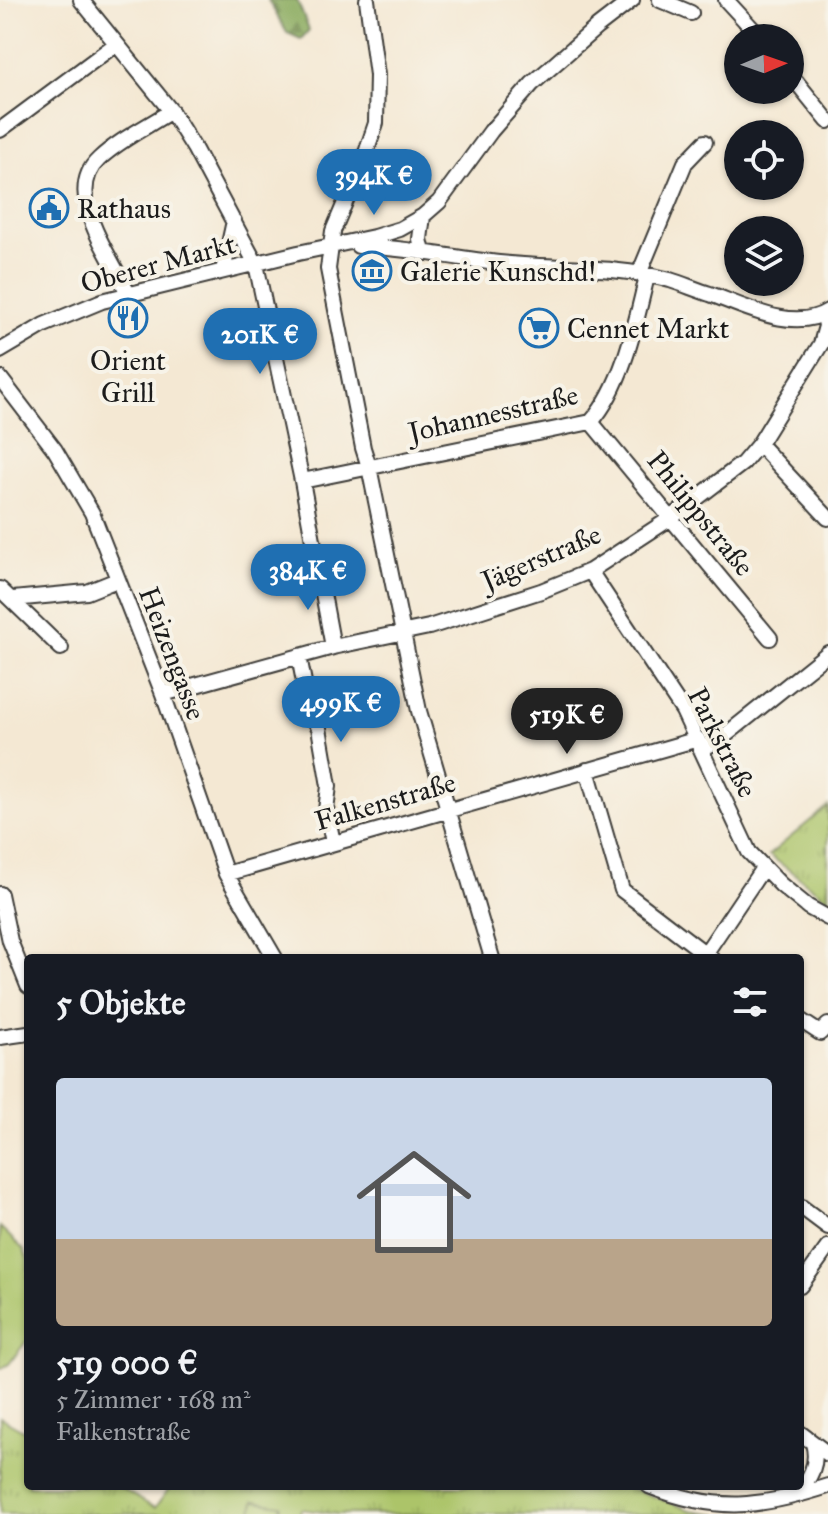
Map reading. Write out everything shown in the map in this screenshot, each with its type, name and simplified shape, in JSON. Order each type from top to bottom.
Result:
[{"type":"street","points":[[81,0],[171,111],[256,264],[333,647]]},
{"type":"street","points":[[367,0],[377,75],[376,123],[333,231],[328,269],[419,711],[491,954]]},
{"type":"street","points":[[333,247],[400,229],[423,216],[439,202],[491,131],[532,84],[632,0]]},
{"type":"street","points":[[660,0],[691,13]]},
{"type":"street","points":[[726,0],[748,24]]},
{"type":"street","points":[[0,130],[116,44]]},
{"type":"street","points":[[804,91],[828,121]]},
{"type":"street","points":[[128,294],[86,205],[86,181],[90,169],[100,158],[171,111]]},
{"type":"street","name":"Johannesstraße","points":[[302,481],[591,422],[602,409],[623,362],[643,275],[685,163],[705,142]]},
{"type":"street","points":[[423,216],[420,239],[423,252]]},
{"type":"street","points":[[223,271],[234,221]]},
{"type":"street","points":[[333,247],[401,248],[470,260],[643,275],[670,280],[775,316],[807,319],[826,313]]},
{"type":"street","name":"Oberer Markt","points":[[0,351],[73,312],[128,294],[333,247]]},
{"type":"street","name":"Jägerstraße","points":[[163,694],[333,647],[402,634],[504,604],[590,571],[730,475],[759,444],[824,346],[826,313]]},
{"type":"street","name":"Heizengasse","points":[[0,378],[55,450],[84,497],[163,694],[226,874],[273,954]]},
{"type":"street","name":"Philippstraße","points":[[591,422],[770,638]]},
{"type":"street","points":[[759,444],[828,518]]},
{"type":"street","name":"Parkstraße","points":[[590,571],[683,711],[743,843],[763,868],[808,907],[828,918]]},
{"type":"street","points":[[13,599],[87,592],[117,580]]},
{"type":"street","points":[[0,589],[61,648]]},
{"type":"street","name":"Falkenstraße","points":[[226,874],[587,770],[722,738],[828,653]]},
{"type":"street","points":[[299,656],[309,709],[319,728],[327,771],[326,810],[333,842]]},
{"type":"street","points":[[587,770],[622,890],[705,954]]},
{"type":"street","points":[[709,954],[763,868]]},
{"type":"street","points":[[0,894],[10,941],[24,976]]},
{"type":"street","points":[[804,1023],[820,1033],[828,1025]]},
{"type":"street","points":[[0,1037],[24,1034]]},
{"type":"street","points":[[804,1209],[828,1227]]},
{"type":"street","points":[[804,1280],[828,1247]]},
{"type":"street","points":[[804,1436],[828,1454]]},
{"type":"street","points":[[804,1486],[815,1463],[813,1443]]},
{"type":"street","points":[[662,1490],[697,1501],[733,1506],[760,1504],[828,1486]]},
{"type":"street","points":[[797,1495],[801,1490]]},
{"type":"green space","points":[[268,0],[297,0],[309,30],[301,39],[287,33]]},
{"type":"green space","points":[[828,806],[828,899],[769,855]]},
{"type":"green space","points":[[0,1227],[24,1251],[24,1344],[9,1364],[0,1369]]},
{"type":"green space","points":[[0,1417],[24,1431],[24,1490],[124,1490],[155,1508],[168,1490],[636,1490],[690,1510],[719,1514],[337,1514],[301,1509],[300,1514],[279,1514],[281,1506],[254,1501],[252,1514],[0,1514]]},
{"type":"green space","points":[[254,1501],[281,1505],[279,1514],[252,1514]]},
{"type":"place","name":"Rathaus","points":[[49,208]]},
{"type":"place","name":"Galerie Kunschd!","points":[[372,271]]},
{"type":"place","name":"Orient Grill","points":[[128,318]]},
{"type":"place","name":"Cennet Markt","points":[[539,328]]}]
